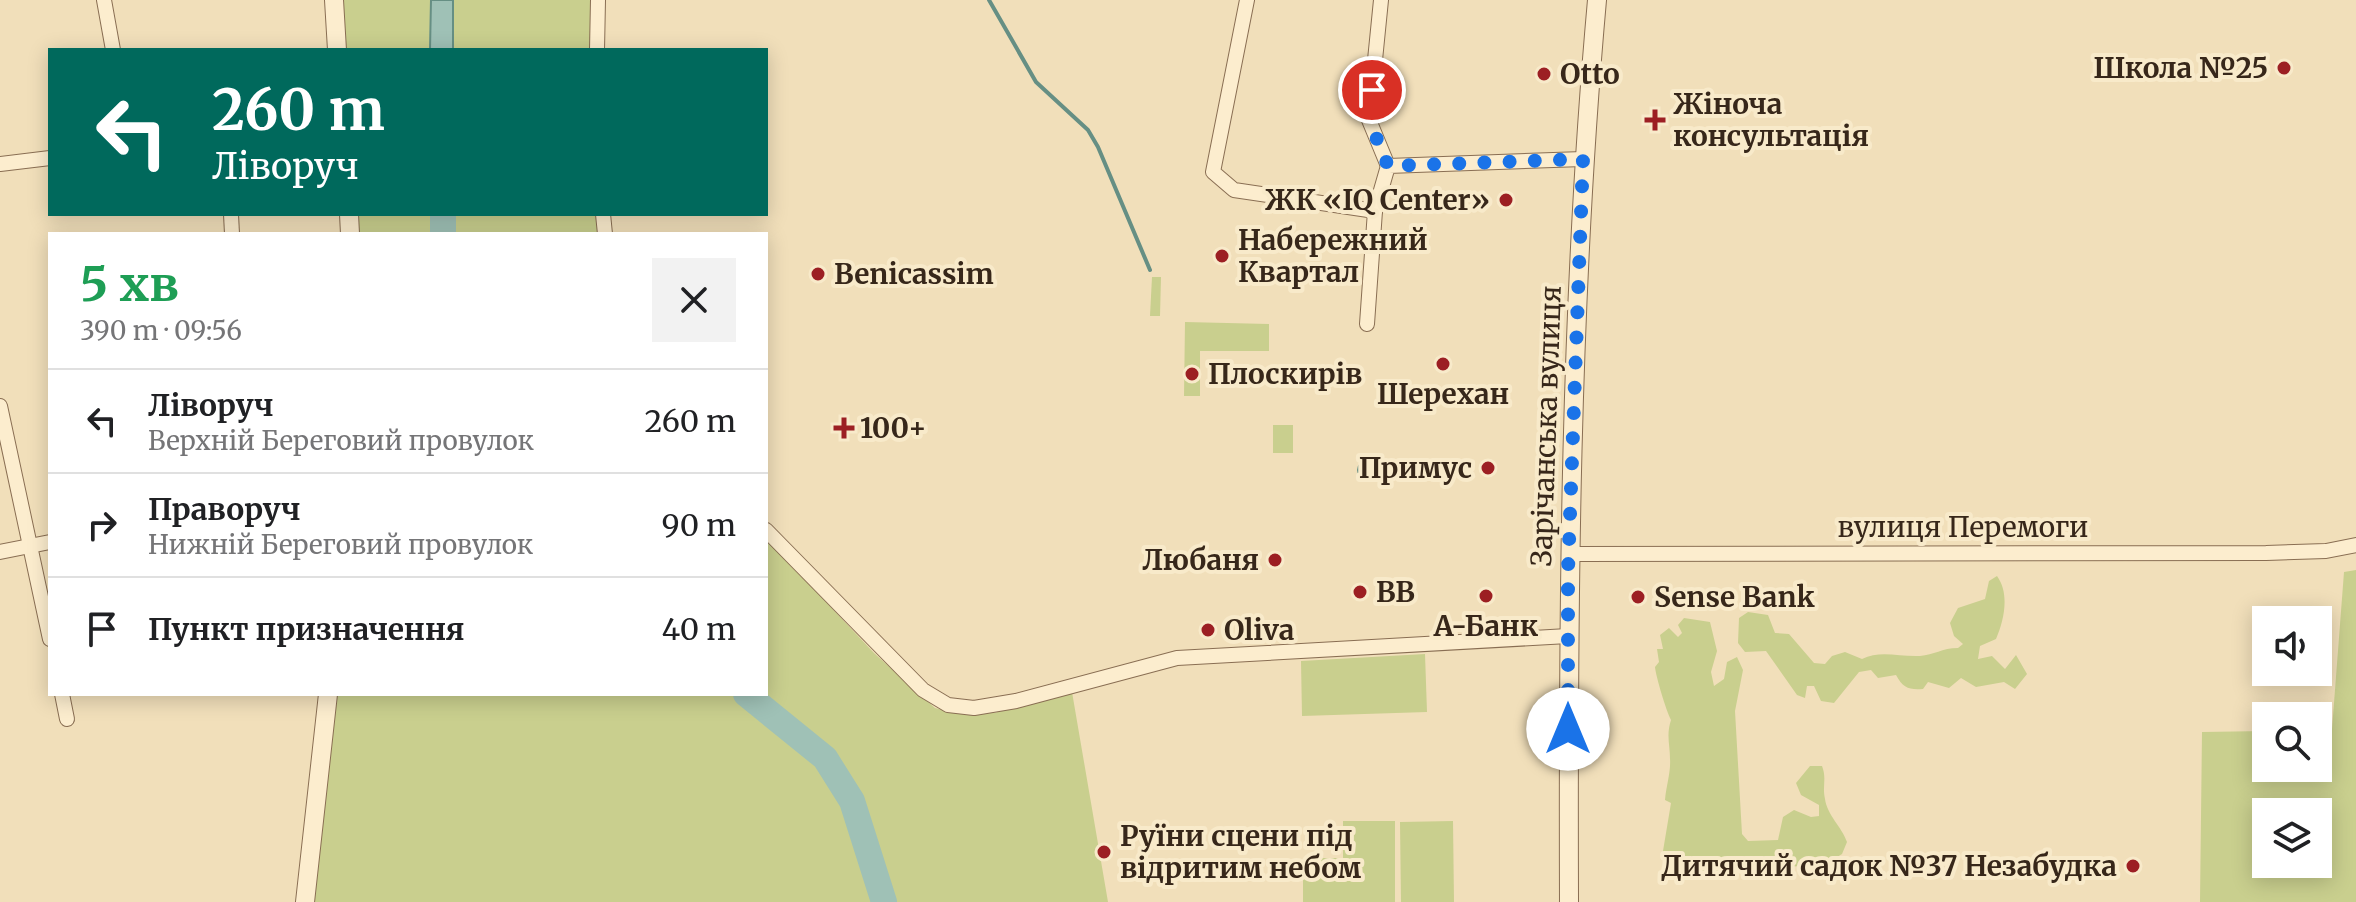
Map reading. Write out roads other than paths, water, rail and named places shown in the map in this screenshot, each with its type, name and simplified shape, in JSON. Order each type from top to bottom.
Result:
[{"type":"street","points":[[104,0],[113,48]]},
{"type":"street","points":[[334,0],[337,48]]},
{"type":"street","points":[[597,48],[598,0]]},
{"type":"street","points":[[1247,0],[1213,172],[1234,190],[1375,211]]},
{"type":"street","points":[[1367,324],[1375,211],[1388,166],[1369,120],[1381,0]]},
{"type":"street","name":"Зарічанська вулиця","points":[[1569,902],[1569,554],[1583,159],[1597,0]]},
{"type":"street","points":[[0,164],[48,158]]},
{"type":"street","points":[[1388,166],[1583,159]]},
{"type":"street","points":[[0,406],[48,630]]},
{"type":"street","points":[[768,532],[923,690],[939,702],[960,707],[1016,701],[1177,658],[1568,636]]},
{"type":"street","points":[[0,552],[48,542]]},
{"type":"street","name":"вулиця Перемоги","points":[[1569,554],[2266,553],[2326,551],[2356,545]]},
{"type":"street","points":[[62,696],[67,719]]},
{"type":"street","points":[[305,902],[328,696]]},
{"type":"water","points":[[431,0],[453,0],[453,48],[430,48]]},
{"type":"water","points":[[1367,461],[1376,470],[1367,479],[1358,470]]},
{"type":"waterway","points":[[989,0],[1036,82],[1088,130],[1150,270]]},
{"type":"waterway","points":[[443,216],[443,232]]},
{"type":"waterway","points":[[748,696],[825,758],[852,801],[884,902]]},
{"type":"place","name":"Школа №25","points":[[2284,68]]},
{"type":"place","name":"Otto","points":[[1544,74]]},
{"type":"place","name":"Жіноча консультація","points":[[1655,120]]},
{"type":"place","name":"ЖК «IQ Center»","points":[[1506,200]]},
{"type":"place","name":"Набережний Квартал","points":[[1222,256]]},
{"type":"place","name":"Benicassim","points":[[818,274]]},
{"type":"place","name":"Шерехан","points":[[1443,364]]},
{"type":"place","name":"Плоскирів","points":[[1192,374]]},
{"type":"place","name":"100+","points":[[844,428]]},
{"type":"place","name":"Примус","points":[[1488,468]]},
{"type":"place","name":"Любаня","points":[[1275,560]]},
{"type":"place","name":"ВВ","points":[[1360,592]]},
{"type":"place","name":"А-Банк","points":[[1486,596]]},
{"type":"place","name":"Sense Bank","points":[[1638,597]]},
{"type":"place","name":"Oliva","points":[[1208,630]]},
{"type":"place","name":"Руїни сцени під відритим небом","points":[[1104,852]]},
{"type":"place","name":"Дитячий садок №37 Незабудка","points":[[2133,866]]}]
